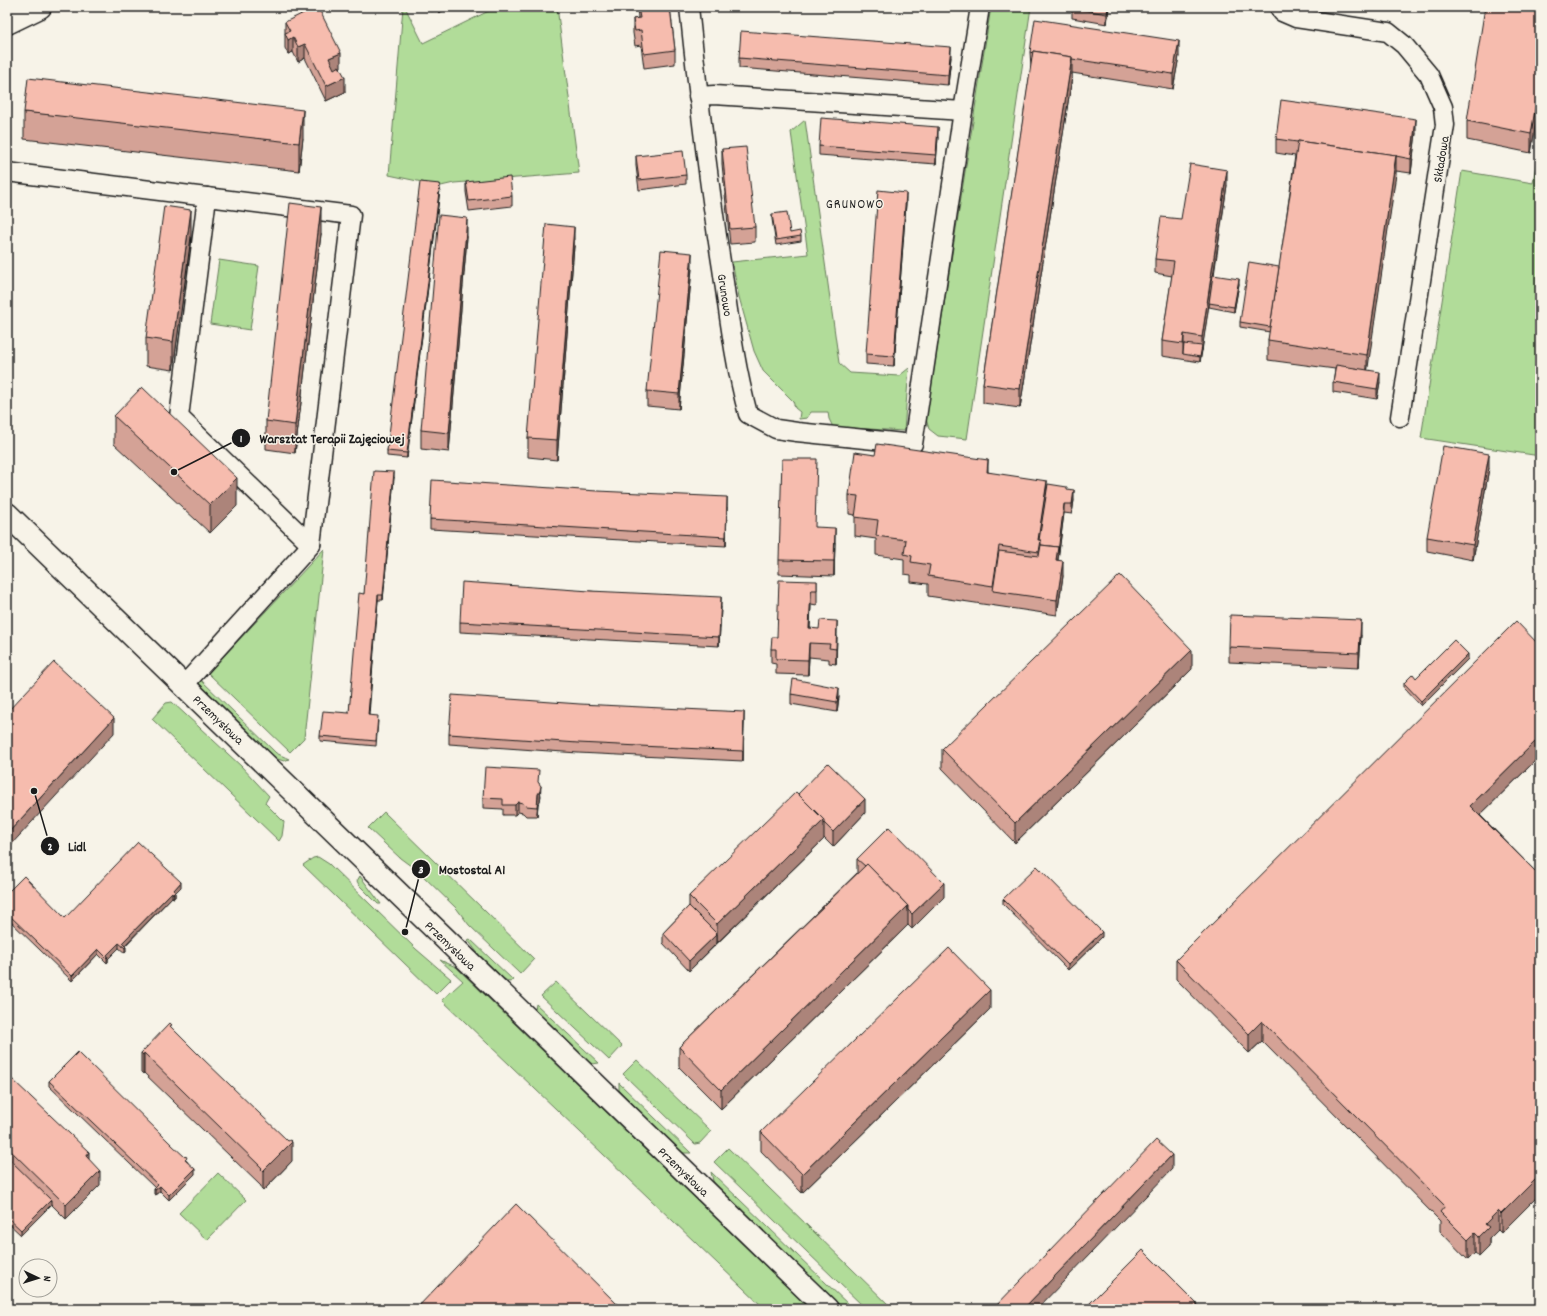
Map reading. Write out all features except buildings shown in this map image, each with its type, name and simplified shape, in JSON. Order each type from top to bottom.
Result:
[{"type":"street","points":[[7,23],[40,7]]},
{"type":"street","name":"Grunowo","points":[[689,7],[698,96],[716,231],[741,389],[748,414],[776,429],[913,444],[963,111]]},
{"type":"street","points":[[698,96],[714,95],[963,111],[980,7]]},
{"type":"street","name":"Składowa","points":[[1279,7],[1282,12],[1296,18],[1388,32],[1404,45],[1429,75],[1443,107],[1445,125],[1400,417]]},
{"type":"street","points":[[7,172],[351,216],[311,545],[184,685]]},
{"type":"street","points":[[207,198],[179,416],[311,545]]},
{"type":"street","name":"Przemysłowa","points":[[7,514],[827,1309]]},
{"type":"green space","points":[[403,7],[405,7],[423,43],[497,7],[557,7],[579,173],[454,183],[441,186],[389,175]]},
{"type":"green space","points":[[991,7],[1031,7],[967,439],[938,436],[929,429],[926,419]]},
{"type":"green space","points":[[805,120],[839,363],[850,373],[899,376],[909,368],[904,431],[833,427],[829,419],[828,412],[811,412],[807,418],[799,419],[800,412],[795,408],[793,401],[763,371],[754,351],[739,297],[732,262],[808,254],[791,132]]},
{"type":"green space","points":[[1540,140],[1540,456],[1421,438],[1462,171],[1533,183]]},
{"type":"green space","points":[[219,260],[259,266],[250,330],[210,324]]},
{"type":"green space","points":[[324,549],[304,738],[290,752],[208,673]]},
{"type":"green space","points":[[199,678],[276,753],[289,759],[284,761],[274,758],[199,687]]},
{"type":"green space","points":[[172,702],[241,766],[269,796],[265,803],[284,822],[282,836],[279,841],[152,719],[166,703]]},
{"type":"green space","points":[[384,812],[534,959],[520,974],[469,925],[457,909],[419,872],[400,858],[368,828]]},
{"type":"green space","points":[[318,857],[329,864],[416,949],[451,979],[436,994],[303,865],[313,858]]},
{"type":"green space","points":[[360,876],[381,904],[378,904],[359,885],[357,881]]},
{"type":"green space","points":[[470,939],[513,980],[510,982],[492,970],[468,940]]},
{"type":"green space","points":[[440,960],[456,967],[810,1309],[765,1309],[442,1000],[463,981]]},
{"type":"green space","points":[[556,982],[622,1046],[609,1060],[541,996]]},
{"type":"green space","points":[[536,1004],[599,1063],[592,1064],[587,1061],[537,1013],[535,1009]]},
{"type":"green space","points":[[637,1060],[711,1131],[700,1143],[695,1144],[623,1074]]},
{"type":"green space","points":[[619,1083],[691,1153],[683,1153],[677,1148],[619,1090]]},
{"type":"green space","points":[[728,1148],[893,1309],[866,1309],[714,1162]]},
{"type":"green space","points":[[711,1172],[853,1309],[844,1309],[717,1187],[713,1181]]},
{"type":"green space","points":[[218,1173],[246,1200],[207,1240],[179,1213]]},
{"type":"place","name":"Warsztat Terapii Zajęciowej","points":[[174,472]]},
{"type":"place","name":"Lidl","points":[[34,791]]},
{"type":"place","name":"Mostostal A1","points":[[405,932]]},
{"type":"district","name":"GRUNOWO","points":[[855,203]]}]
